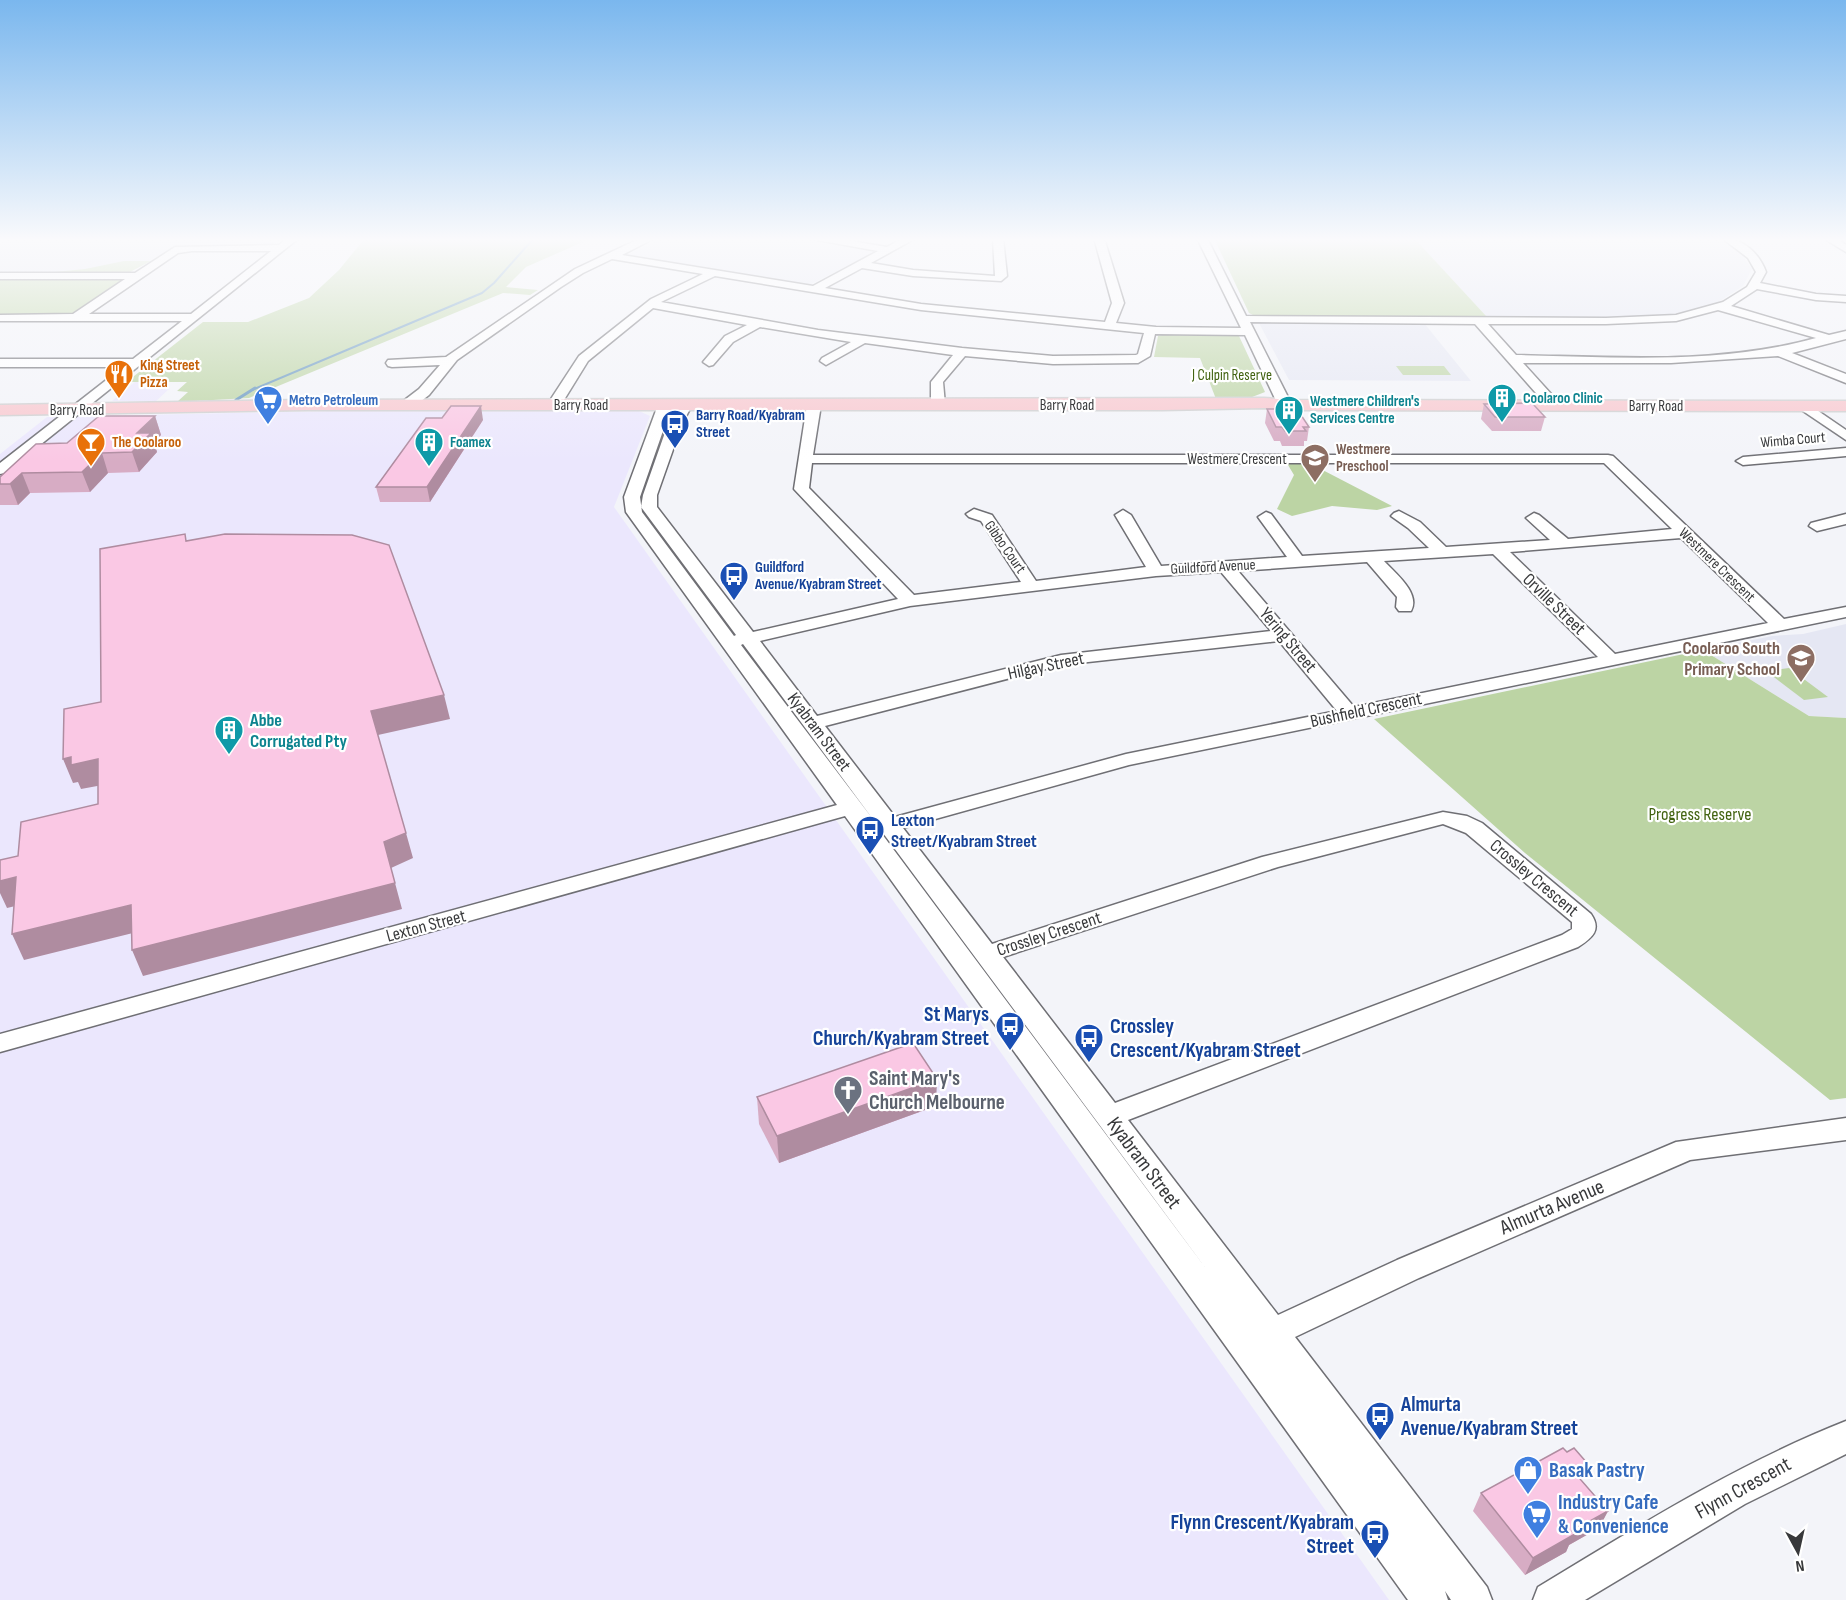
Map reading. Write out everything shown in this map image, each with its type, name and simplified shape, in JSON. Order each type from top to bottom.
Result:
[{"type":"main road","name":"Barry Road","points":[[0,410],[418,401],[554,405],[1846,406]]},
{"type":"street","points":[[74,319],[83,313]]},
{"type":"street","points":[[0,470],[199,313]]},
{"type":"street","points":[[418,401],[448,361],[518,313]]},
{"type":"street","points":[[554,405],[579,362],[640,313]]},
{"type":"street","points":[[700,313],[862,340],[1053,360],[1142,362],[1150,331]]},
{"type":"street","points":[[970,313],[1150,331],[1250,332]]},
{"type":"street","points":[[1109,326],[1114,313]]},
{"type":"street","points":[[1241,313],[1285,405]]},
{"type":"street","points":[[1244,319],[1670,319],[1697,313]]},
{"type":"street","points":[[1741,313],[1828,338]]},
{"type":"street","points":[[0,318],[191,319]]},
{"type":"street","points":[[1478,320],[1555,405]]},
{"type":"street","points":[[709,362],[729,339],[759,323]]},
{"type":"street","points":[[1514,359],[1684,360],[1780,352],[1846,335]]},
{"type":"street","points":[[826,361],[862,340]]},
{"type":"street","points":[[938,405],[937,382],[962,352]]},
{"type":"street","points":[[1780,352],[1846,380]]},
{"type":"street","points":[[392,363],[448,361]]},
{"type":"street","points":[[0,363],[136,363]]},
{"type":"street","name":"Kyabram Street","points":[[665,405],[632,497],[634,512],[653,525],[738,640],[851,808],[877,827],[986,954],[1004,997],[1230,1326],[1430,1600]]},
{"type":"street","name":"Kyabram Street","points":[[653,525],[648,499],[675,424],[685,405]]},
{"type":"street","points":[[814,405],[801,489],[910,601]]},
{"type":"street","points":[[1805,406],[1846,436]]},
{"type":"street","name":"Wimba Court","points":[[1743,461],[1846,452]]},
{"type":"street","name":"Westmere Crescent","points":[[806,459],[1608,459],[1781,626]]},
{"type":"street","name":"Gibbo Court","points":[[974,514],[987,518],[1031,585]]},
{"type":"street","points":[[1123,515],[1156,571]]},
{"type":"street","points":[[1399,516],[1414,525],[1441,551]]},
{"type":"street","points":[[1266,517],[1298,562]]},
{"type":"street","points":[[1534,518],[1564,544]]},
{"type":"street","points":[[1817,526],[1846,519]]},
{"type":"street","name":"Guildford Avenue","points":[[738,640],[910,601],[1031,585],[1156,571],[1564,544],[1683,533]]},
{"type":"street","name":"Orville Street","points":[[1496,548],[1611,660]]},
{"type":"street","points":[[1372,557],[1405,596],[1405,607]]},
{"type":"street","name":"Yering Street","points":[[1226,567],[1349,713]]},
{"type":"street","name":"Bushfield Crescent","points":[[877,827],[1126,760],[1846,612]]},
{"type":"street","name":"Hilgay Street","points":[[812,723],[1062,660],[1284,635]]},
{"type":"street","name":"Kyabram Street","points":[[738,640],[812,723],[896,858],[917,899],[1109,1116],[1474,1600]]},
{"type":"street","name":"Lexton Street","points":[[0,1043],[851,808]]},
{"type":"street","name":"Crossley Crescent","points":[[986,954],[1270,862],[1443,818],[1459,821],[1474,828],[1583,920],[1584,932],[1570,941],[1109,1116]]},
{"type":"street","name":"Almurta Avenue","points":[[1272,1333],[1408,1269],[1686,1150],[1846,1129]]},
{"type":"street","points":[[1230,1326],[1257,1336],[1272,1333]]},
{"type":"street","name":"Kyabram Street","points":[[1272,1333],[1267,1342],[1270,1359],[1306,1416],[1330,1463]]},
{"type":"street","name":"Flynn Crescent","points":[[1551,1600],[1645,1542],[1790,1462],[1846,1437]]},
{"type":"shaded area","points":[[1483,313],[1682,313],[1670,316],[1608,318],[1487,317]]},
{"type":"shaded area","points":[[1259,323],[1424,323],[1471,381],[1289,380]]},
{"type":"shaded area","points":[[135,382],[168,382],[160,389],[169,389],[156,401],[112,401]]},
{"type":"shaded area","points":[[328,411],[639,411],[650,416],[614,507],[1389,1600],[0,1600],[0,454],[47,417]]},
{"type":"shaded area","name":"Coolaroo South Primary School","points":[[1846,624],[1846,718],[1809,716],[1703,650],[1772,636],[1803,634]]},
{"type":"green space","points":[[0,313],[73,313],[71,314],[0,315]]},
{"type":"green space","points":[[272,313],[455,313],[249,398],[177,402],[188,392],[177,391],[187,382],[133,382],[129,380],[203,322],[248,322]]},
{"type":"green space","points":[[1249,313],[1483,313],[1487,317],[1255,316]]},
{"type":"green space","name":"J Culpin Reserve","points":[[1158,336],[1239,336],[1265,392],[1247,399],[1216,399],[1200,358],[1154,357]]},
{"type":"green space","points":[[1396,366],[1444,366],[1451,375],[1403,375]]},
{"type":"green space","points":[[1285,460],[1320,460],[1322,463],[1313,465],[1392,506],[1377,510],[1332,506],[1292,516],[1277,509],[1294,475]]},
{"type":"green space","name":"Progress Reserve","points":[[1703,650],[1809,716],[1846,718],[1846,1098],[1830,1100],[1525,853],[1374,719]]},
{"type":"green space","points":[[1789,668],[1828,697],[1804,700],[1766,671]]},
{"type":"building","points":[[1532,403],[1545,417],[1495,417],[1484,404]]},
{"type":"building","points":[[451,406],[481,406],[427,487],[376,487],[426,418],[442,418]]},
{"type":"building","points":[[1267,409],[1297,409],[1309,427],[1303,427],[1306,431],[1285,431],[1282,427],[1276,427]]},
{"type":"building","points":[[99,416],[155,416],[137,433],[151,433],[132,452],[102,453],[82,472],[22,473],[10,484],[0,484],[0,477],[36,444],[67,443]]},
{"type":"building","name":"Abbe Corrugated Pty","points":[[185,534],[186,541],[225,534],[352,535],[389,545],[444,695],[371,711],[406,833],[384,842],[395,883],[132,950],[131,905],[12,934],[16,877],[0,881],[0,860],[18,856],[21,822],[98,804],[98,759],[71,765],[71,757],[63,759],[64,709],[101,702],[100,549]]},
{"type":"building","points":[[913,1043],[937,1079],[777,1136],[757,1097]]},
{"type":"building","points":[[1563,1448],[1567,1452],[1574,1448],[1588,1464],[1574,1472],[1608,1511],[1572,1531],[1575,1534],[1533,1558],[1481,1493]]},
{"type":"waterway","points":[[252,390],[435,313]]},
{"type":"waterway","points":[[236,400],[255,388]]},
{"type":"place","name":"King Street Pizza","points":[[119,400]]},
{"type":"place","name":"Coolaroo Clinic","points":[[1502,424]]},
{"type":"place","name":"Metro Petroleum","points":[[268,426]]},
{"type":"place","name":"Westmere Children's Services Centre","points":[[1289,436]]},
{"type":"place","name":"Barry Road/Kyabram Street","points":[[675,450]]},
{"type":"place","name":"The Coolaroo","points":[[91,468]]},
{"type":"place","name":"Foamex","points":[[429,468]]},
{"type":"place","name":"Westmere Preschool","points":[[1315,484]]},
{"type":"place","name":"Guildford Avenue/Kyabram Street","points":[[734,602]]},
{"type":"place","name":"Coolaroo South Primary School","points":[[1801,684]]},
{"type":"place","name":"Abbe Corrugated Pty","points":[[229,756]]},
{"type":"place","name":"Lexton Street/Kyabram Street","points":[[870,856]]},
{"type":"place","name":"St Marys Church/Kyabram Street","points":[[1010,1052]]},
{"type":"place","name":"Crossley Crescent/Kyabram Street","points":[[1089,1064]]},
{"type":"place","name":"Saint Mary's Church Melbourne","points":[[848,1116]]},
{"type":"place","name":"Almurta Avenue/Kyabram Street","points":[[1380,1442]]},
{"type":"place","name":"Basak Pastry","points":[[1528,1496]]},
{"type":"place","name":"Industry Cafe & Convenience","points":[[1537,1540]]},
{"type":"place","name":"Flynn Crescent/Kyabram Street","points":[[1375,1560]]}]
